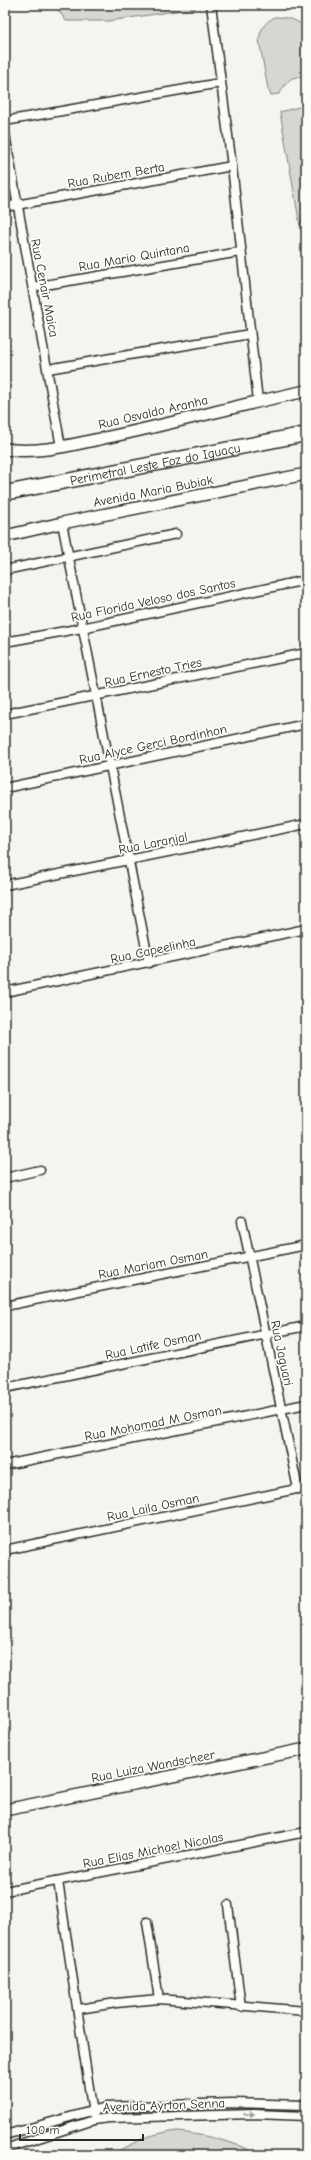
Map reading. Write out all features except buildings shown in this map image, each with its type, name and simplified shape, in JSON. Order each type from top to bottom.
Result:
[{"type":"highway","name":"Perimetral Leste Foz do Iguaçu","points":[[5,493],[306,434]]},
{"type":"street","points":[[211,5],[232,166],[240,252],[258,401]]},
{"type":"street","points":[[5,121],[220,83]]},
{"type":"street","name":"Rua Cenair Maica","points":[[5,134],[61,447]]},
{"type":"street","name":"Rua Rubem Berta","points":[[5,207],[232,166]]},
{"type":"street","name":"Rua Mario Quintana","points":[[32,287],[240,252]]},
{"type":"street","points":[[48,369],[250,334]]},
{"type":"street","name":"Rua Osvaldo Aranha","points":[[5,449],[22,452],[61,447],[162,426],[258,401],[306,391]]},
{"type":"street","name":"Avenida Maria Bubiak","points":[[5,536],[62,522],[306,474]]},
{"type":"street","points":[[62,522],[95,696],[149,963]]},
{"type":"street","points":[[5,570],[176,534]]},
{"type":"street","name":"Rua Florida Veloso dos Santos","points":[[5,642],[82,628],[306,580]]},
{"type":"street","name":"Rua Ernesto Tries","points":[[5,714],[306,652]]},
{"type":"street","name":"Rua Alyce Gerci Bordinhon","points":[[5,788],[306,724]]},
{"type":"street","name":"Rua Laranjal","points":[[5,885],[306,824]]},
{"type":"street","name":"Rua Capeelinha","points":[[5,992],[306,930]]},
{"type":"street","points":[[5,1178],[40,1170]]},
{"type":"street","name":"Rua Jaguari","points":[[242,1221],[281,1409],[302,1488]]},
{"type":"street","name":"Rua Mariam Osman","points":[[5,1306],[306,1245]]},
{"type":"street","name":"Rua Latife Osman","points":[[5,1388],[306,1326]]},
{"type":"street","name":"Rua Mohamad M Osman","points":[[5,1465],[306,1404]]},
{"type":"street","name":"Rua Laila Osman","points":[[5,1550],[302,1488]]},
{"type":"street","name":"Rua Luiza Wandscheer","points":[[5,1810],[306,1749]]},
{"type":"street","name":"Rua Elias Michael Nicolas","points":[[5,1891],[306,1832]]},
{"type":"street","points":[[58,1881],[79,2010],[94,2120]]},
{"type":"street","points":[[228,1905],[242,2007]]},
{"type":"street","points":[[147,1922],[160,1999]]},
{"type":"street","points":[[79,2010],[116,2003],[160,1999],[242,2007],[306,2011]]},
{"type":"street","name":"Avenida Ayrton Senna","points":[[5,2135],[93,2109],[115,2106],[232,2103],[306,2105]]},
{"type":"street","name":"Avenida Ayrton Senna","points":[[5,2151],[94,2120],[116,2117],[254,2114],[306,2116]]},
{"type":"shaded area","points":[[55,5],[196,5],[196,8],[109,21],[66,21]]},
{"type":"shaded area","points":[[275,17],[300,23],[306,29],[306,78],[293,78],[287,83],[279,94],[271,95],[268,89],[259,40],[264,26]]},
{"type":"shaded area","points":[[306,105],[306,206],[300,226],[280,112]]},
{"type":"shaded area","points":[[170,2131],[216,2138],[238,2145],[258,2155],[109,2155],[146,2137]]}]
